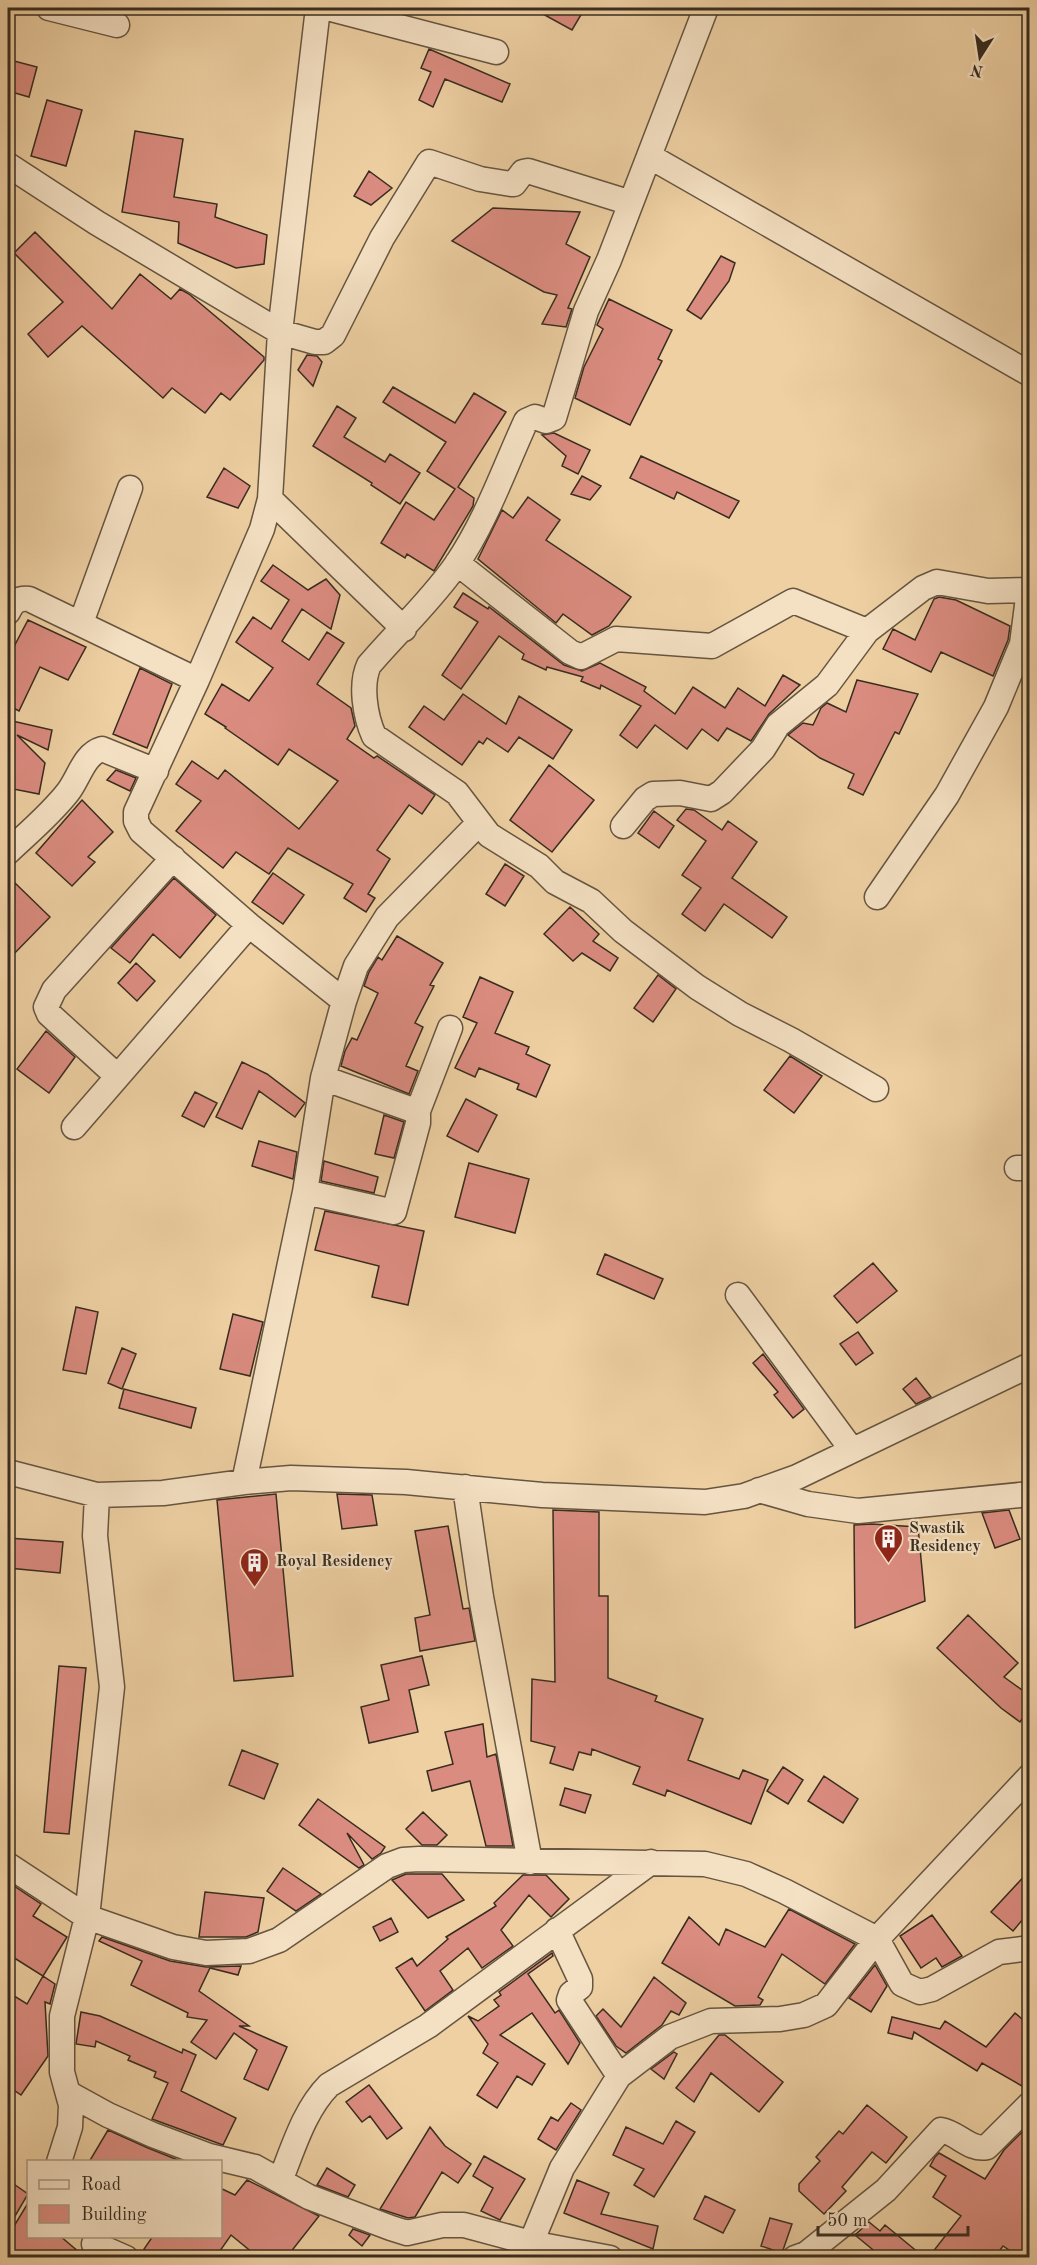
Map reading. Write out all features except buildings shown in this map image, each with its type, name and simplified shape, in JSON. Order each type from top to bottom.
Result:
[{"type":"street","points":[[49,8],[117,26]]},
{"type":"street","points":[[318,8],[280,332],[270,499],[262,529],[197,680],[136,812],[136,821],[141,831],[249,925],[344,1001]]},
{"type":"street","points":[[327,8],[496,52]]},
{"type":"street","points":[[706,8],[631,203],[586,311],[554,418],[546,421],[535,417],[526,421],[483,518],[457,563],[404,629],[378,655],[363,677],[371,730],[381,741],[437,776],[457,793],[489,835],[538,866],[555,882],[591,901],[623,931],[712,998],[876,1089]]},
{"type":"street","points":[[649,156],[1029,374]]},
{"type":"street","points":[[8,165],[97,223],[280,332],[315,342],[324,342],[333,335],[382,238],[429,162],[480,179],[511,184],[514,184],[523,172],[528,171],[631,203]]},
{"type":"street","points":[[81,623],[130,488]]},
{"type":"street","points":[[270,499],[404,629]]},
{"type":"street","points":[[457,563],[570,652],[580,657],[616,639],[712,646],[793,601],[867,631]]},
{"type":"street","points":[[623,826],[645,799],[653,794],[680,794],[711,799],[722,792],[763,749],[778,724],[834,677],[867,631],[922,588],[937,582],[988,591],[1029,590],[1022,644],[996,707],[947,795],[877,897]]},
{"type":"street","points":[[8,612],[13,602],[20,598],[29,599],[197,680]]},
{"type":"street","points":[[8,852],[68,792],[95,751],[102,749],[156,771]]},
{"type":"street","points":[[244,1482],[305,1192],[323,1078],[356,966],[387,916],[479,823]]},
{"type":"street","points":[[117,1076],[49,1014],[46,1007],[54,990],[173,858]]},
{"type":"street","points":[[74,1127],[249,925]]},
{"type":"street","points":[[305,1192],[394,1212],[418,1123],[418,1111],[450,1028]]},
{"type":"street","points":[[323,1078],[410,1109]]},
{"type":"street","points":[[738,1295],[852,1450]]},
{"type":"street","points":[[8,1472],[97,1495],[163,1493],[291,1478],[359,1479],[542,1495],[705,1502],[759,1490],[797,1477],[1029,1365]]},
{"type":"street","points":[[465,1487],[481,1597],[530,1862]]},
{"type":"street","points":[[759,1490],[808,1504],[858,1511],[1029,1494]]},
{"type":"street","points":[[59,2160],[70,2127],[71,2105],[62,2072],[62,2016],[87,1917],[112,1687],[95,1536],[97,1495]]},
{"type":"street","points":[[531,2243],[562,2168],[619,2076],[670,2037],[711,2021],[780,2019],[804,2015],[826,2005],[877,1939],[1029,1776]]},
{"type":"street","points":[[8,1865],[87,1917],[173,1947],[206,1953],[249,1951],[279,1940],[387,1866],[403,1860],[705,1864],[746,1874],[877,1939],[902,1984],[920,1992],[932,1989],[999,1952],[1029,1947]]},
{"type":"street","points":[[280,2181],[310,2111],[319,2095],[329,2085],[428,2026],[651,1862]]},
{"type":"street","points":[[558,1930],[580,1979],[580,1987],[571,1994],[569,2000],[619,2076]]},
{"type":"street","points":[[68,2093],[108,2115],[153,2135],[209,2157],[255,2167],[309,2197],[407,2233],[442,2225],[464,2225],[531,2243],[610,2258]]},
{"type":"street","points":[[805,2256],[886,2190],[941,2130],[956,2135],[973,2147],[987,2147],[1029,2104]]},
{"type":"street","points":[[93,2246],[126,2258]]},
{"type":"place","name":"Swastik Residency","points":[[888,1564]]},
{"type":"place","name":"Royal Residency","points":[[255,1588]]}]
